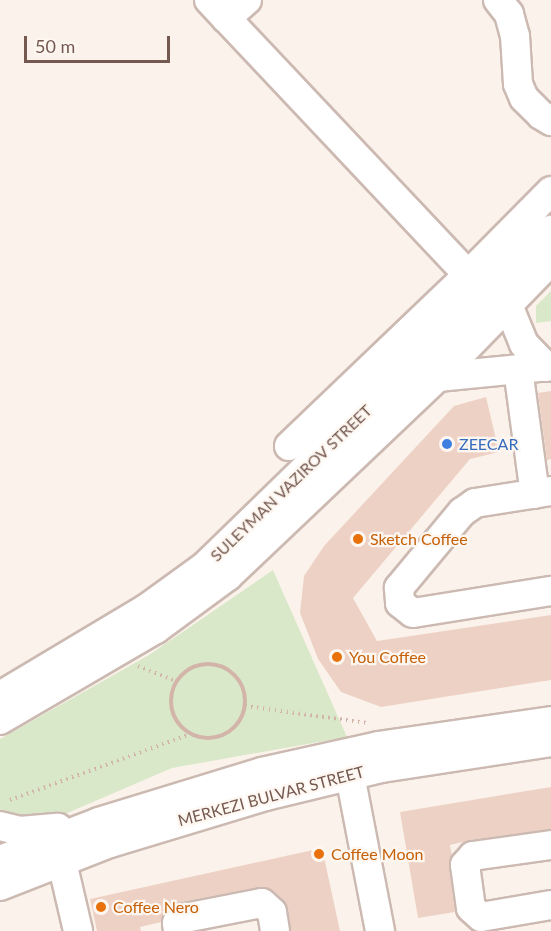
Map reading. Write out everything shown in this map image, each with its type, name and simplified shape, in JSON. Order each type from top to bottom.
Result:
[{"type":"street","points":[[247,0],[217,9],[468,274]]},
{"type":"street","points":[[498,0],[508,14],[515,36],[519,84],[524,98],[540,115],[551,121]]},
{"type":"street","points":[[289,446],[468,274],[551,190]]},
{"type":"street","name":"SULEYMAN VAZIROV STREET","points":[[0,696],[147,609],[205,566],[551,230]]},
{"type":"street","name":"SULEYMAN VAZIROV STREET","points":[[0,720],[113,656],[192,606],[228,576],[438,377],[551,261]]},
{"type":"street","points":[[508,305],[524,344],[549,366]]},
{"type":"street","points":[[438,377],[549,366]]},
{"type":"street","points":[[518,369],[543,493],[476,503],[462,512],[399,588],[400,603],[413,613],[551,591]]},
{"type":"street","points":[[0,731],[29,703]]},
{"type":"street","name":"MERKEZI BULVAR STREET","points":[[0,860],[99,822],[220,784],[322,758],[378,746],[551,722]]},
{"type":"street","name":"MERKEZI BULVAR STREET","points":[[0,886],[182,819],[350,774],[551,742]]},
{"type":"street","points":[[350,774],[380,931]]},
{"type":"street","points":[[0,826],[9,830],[35,831],[99,822]]},
{"type":"street","points":[[551,845],[473,856],[465,865],[471,908],[481,917],[551,906]]},
{"type":"street","points":[[62,862],[78,931]]},
{"type":"street","points":[[178,931],[177,923],[185,918],[262,903],[272,912],[275,931]]},
{"type":"path","points":[[113,656],[176,681]]},
{"type":"path","points":[[10,800],[190,734],[214,738],[225,734],[238,722],[245,706],[245,693],[240,681],[221,666],[208,663],[196,666],[176,681],[171,705],[181,726],[190,734]]},
{"type":"path","points":[[245,706],[378,724]]},
{"type":"green space","points":[[551,291],[551,321],[536,323],[536,306]]},
{"type":"green space","points":[[273,570],[347,737],[172,768],[0,842],[0,739],[149,655]]},
{"type":"building","points":[[551,391],[551,459],[547,460],[538,393]]},
{"type":"building","points":[[486,397],[499,452],[470,459],[353,598],[377,641],[551,615],[551,680],[381,707],[341,692],[318,659],[300,613],[304,576],[324,546],[454,406]]},
{"type":"building","points":[[551,787],[551,829],[450,845],[452,856],[449,867],[455,912],[418,918],[400,812]]},
{"type":"building","points":[[322,848],[340,931],[291,931],[288,909],[284,900],[273,890],[259,887],[181,902],[168,909],[161,922],[140,927],[141,931],[97,931],[90,899]]},
{"type":"place","name":"ZEECAR","points":[[447,444]]},
{"type":"place","name":"Sketch Coffee","points":[[358,539]]},
{"type":"place","name":"You Coffee","points":[[337,657]]},
{"type":"place","name":"Coffee Moon","points":[[319,854]]},
{"type":"place","name":"Coffee Nero","points":[[101,907]]}]
